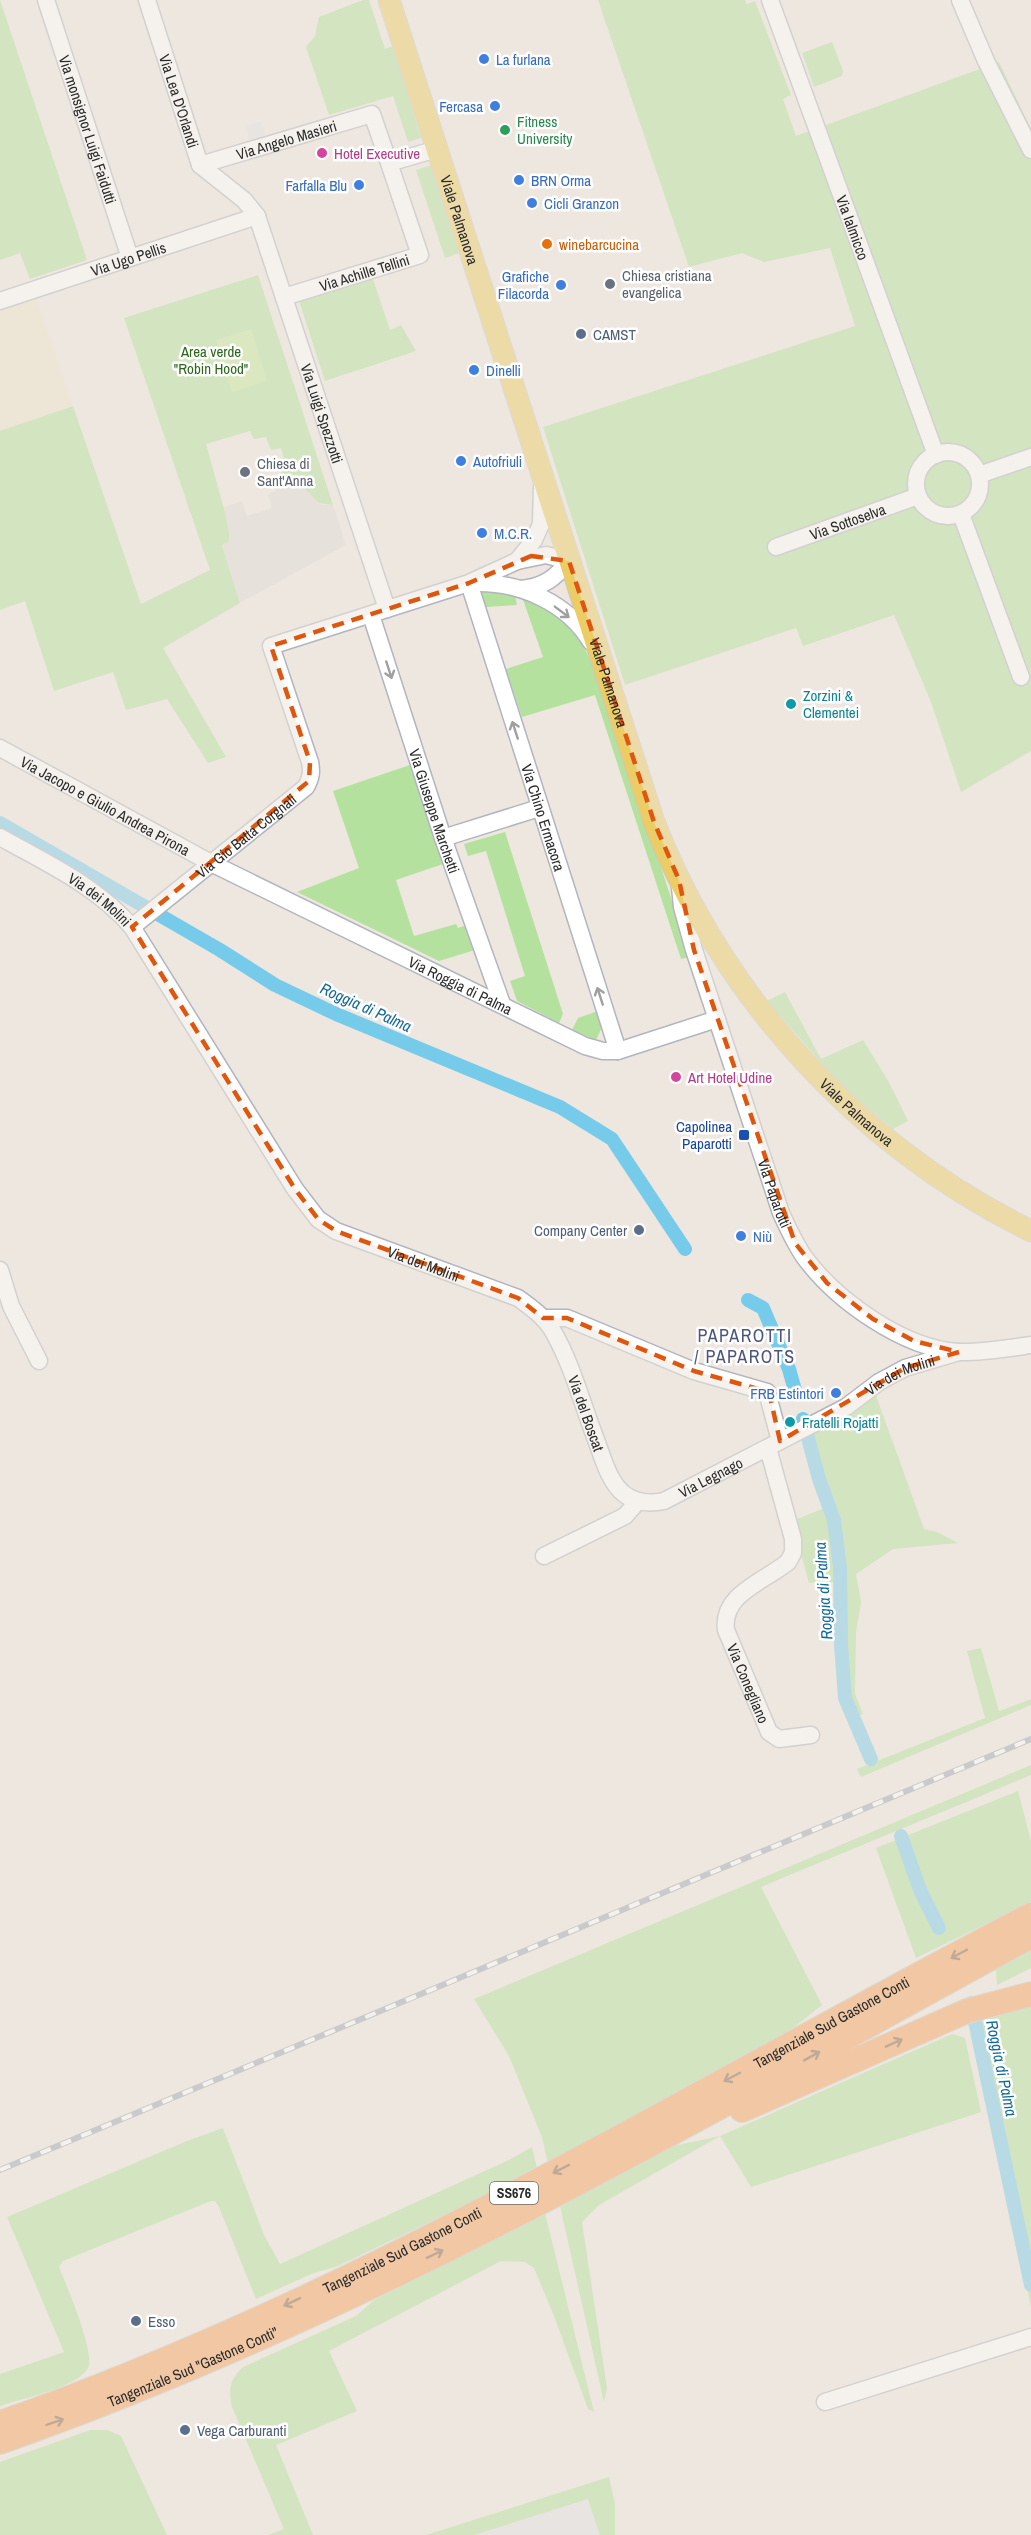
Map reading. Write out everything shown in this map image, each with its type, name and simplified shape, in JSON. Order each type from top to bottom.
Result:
[{"type":"highway","name":"Tangenziale Sud Gastone Conti","points":[[382,2280],[591,2176],[1026,1923]]},
{"type":"highway","name":"Tangenziale Sud Gastone Conti","points":[[0,2423],[166,2360],[375,2264],[573,2163],[1026,1923]]},
{"type":"highway","points":[[591,2176],[974,2008],[1031,1994]]},
{"type":"highway","name":"Tangenziale Sud \"Gastone Conti\"","points":[[0,2442],[172,2377],[382,2280]]},
{"type":"main road","name":"Viale Palmanova","points":[[389,0],[654,822],[679,880],[750,996],[769,1022],[832,1091],[878,1133],[935,1176],[974,1201],[1031,1231]]},
{"type":"street","name":"Via monsignor Luigi Faidutti","points":[[46,0],[130,258]]},
{"type":"street","name":"Via Lea D'Orlandi","points":[[147,0],[200,165],[244,200],[257,216]]},
{"type":"street","name":"Via Ialmicco","points":[[770,0],[936,455]]},
{"type":"street","points":[[960,0],[986,61],[1031,150]]},
{"type":"street","name":"Via Angelo Masieri","points":[[200,165],[372,114]]},
{"type":"street","name":"Via Achille Tellini","points":[[284,297],[420,255],[372,114]]},
{"type":"street","points":[[389,163],[437,149]]},
{"type":"street","name":"Via Ugo Pellis","points":[[0,301],[257,216]]},
{"type":"street","name":"Via Luigi Spezzotti","points":[[257,216],[387,609]]},
{"type":"street","points":[[946,452],[957,453],[967,458],[979,475],[979,494],[975,502],[960,514],[941,515],[931,511],[918,496],[916,487],[921,468],[936,455],[946,452]]},
{"type":"street","points":[[979,475],[1031,457]]},
{"type":"street","name":"Via Gio Batta Corgnali","points":[[517,561],[534,540],[541,524],[542,476]]},
{"type":"street","name":"Via Sottoselva","points":[[776,547],[918,496]]},
{"type":"street","points":[[960,514],[1021,677]]},
{"type":"street","name":"Via Gio Batta Corgnali","points":[[135,925],[306,787],[312,775],[310,762],[271,646],[469,583],[517,561],[546,555],[569,561],[556,577],[538,587],[520,589]]},
{"type":"street","name":"Via Gio Batta Corgnali","points":[[469,583],[490,583],[520,589],[542,598],[582,627],[604,665]]},
{"type":"street","name":"Via Chino Ermacora","points":[[469,583],[618,1051]]},
{"type":"street","name":"Via Giuseppe Marchetti","points":[[370,615],[443,838],[502,1004]]},
{"type":"street","name":"Via Jacopo e Giulio Andrea Pirona","points":[[0,748],[211,863]]},
{"type":"street","points":[[443,838],[539,808]]},
{"type":"street","name":"Via dei Molini","points":[[0,837],[88,887],[135,925],[295,1189],[318,1219],[336,1231],[518,1298],[543,1317]]},
{"type":"street","name":"Via Roggia di Palma","points":[[211,863],[585,1046],[603,1051],[618,1051],[717,1019]]},
{"type":"street","name":"Via Paparotti","points":[[679,880],[682,907],[688,928],[781,1213],[795,1243],[806,1259],[827,1283],[873,1319],[914,1341],[934,1348],[959,1352],[1031,1345]]},
{"type":"street","points":[[0,1270],[11,1306],[39,1361]]},
{"type":"street","points":[[543,1317],[567,1318],[694,1371],[767,1392],[774,1445]]},
{"type":"street","name":"Via del Boscat","points":[[543,1317],[563,1352],[610,1475],[623,1493],[639,1501]]},
{"type":"street","name":"Via dei Molini","points":[[774,1445],[846,1407],[879,1382],[904,1368],[959,1352]]},
{"type":"street","name":"Via Legnago","points":[[639,1501],[664,1501],[774,1445]]},
{"type":"street","name":"Via Conegliano","points":[[774,1445],[793,1539],[793,1553],[785,1565],[731,1604],[725,1616],[726,1630],[769,1732],[779,1739],[812,1735]]},
{"type":"street","points":[[544,1556],[625,1516],[639,1501]]},
{"type":"street","points":[[825,2402],[1031,2337]]},
{"type":"highlighted area","points":[[531,556],[569,561],[654,822],[679,880],[694,950],[795,1243],[827,1283],[873,1319],[914,1341],[959,1352],[905,1368],[780,1441],[769,1392],[694,1371],[567,1318],[543,1318],[518,1298],[336,1231],[318,1219],[295,1189],[132,927],[309,781],[310,762],[271,646],[469,583]]},
{"type":"shaded area","points":[[261,121],[265,135],[250,140],[246,126]]},
{"type":"shaded area","points":[[36,297],[73,406],[0,431],[0,309]]},
{"type":"shaded area","points":[[289,484],[305,489],[321,505],[333,505],[346,545],[240,603],[222,545],[230,539],[224,507],[242,501],[247,516],[272,508],[268,494],[276,491],[275,487]]},
{"type":"shaded area","points":[[589,2499],[600,2535],[474,2535]]},
{"type":"green space","points":[[0,0],[87,260],[30,279],[20,253],[0,260]]},
{"type":"green space","points":[[363,0],[369,0],[385,49],[393,46],[421,138],[408,142],[393,96],[329,115],[306,47],[315,36],[319,17]]},
{"type":"green space","points":[[598,0],[745,0],[747,4],[755,1],[791,95],[783,99],[796,136],[999,62],[1031,129],[1031,751],[961,792],[931,702],[894,615],[803,646],[796,628],[625,685],[543,427],[855,326],[830,248],[764,262],[742,253],[689,267]]},
{"type":"green space","points":[[832,42],[843,71],[842,76],[814,87],[802,53]]},
{"type":"green space","points":[[431,165],[459,253],[445,258],[416,170]]},
{"type":"green space","name":"Area verde \"Robin Hood\"","points":[[258,275],[333,505],[318,503],[300,486],[282,484],[279,473],[287,470],[281,448],[271,450],[266,437],[254,439],[250,431],[206,444],[230,530],[229,542],[222,545],[240,603],[163,648],[226,757],[208,763],[167,699],[126,710],[113,672],[54,691],[25,601],[0,610],[0,431],[73,406],[141,604],[210,570],[124,318]]},
{"type":"green space","points":[[373,279],[390,330],[401,325],[416,351],[325,381],[299,301]]},
{"type":"green space","points":[[251,329],[267,381],[232,392],[216,340]]},
{"type":"green space","points":[[479,588],[514,591],[517,605],[485,607]]},
{"type":"green space","points":[[521,594],[538,602],[564,621],[574,632],[590,658],[604,691],[690,957],[681,959],[595,695],[522,717],[506,669],[543,657]]},
{"type":"green space","points":[[410,765],[443,864],[396,880],[414,936],[456,924],[458,928],[467,925],[475,950],[439,961],[297,892],[359,868],[333,791]]},
{"type":"green space","points":[[505,832],[563,1014],[559,1023],[517,1001],[510,981],[525,976],[486,851],[468,856],[464,844]]},
{"type":"green space","points":[[785,992],[821,1059],[863,1040],[890,1084],[908,1121],[893,1129],[842,1086],[767,1001]]},
{"type":"green space","points":[[601,1010],[604,1023],[596,1040],[572,1030],[578,1018]]},
{"type":"green space","points":[[874,1390],[924,1529],[937,1532],[958,1543],[893,1549],[856,1574],[861,1602],[856,1633],[855,1694],[863,1714],[856,1717],[848,1697],[841,1545],[836,1520],[809,1432]]},
{"type":"green space","points":[[827,1507],[835,1558],[835,1582],[809,1583],[792,1521]]},
{"type":"green space","points":[[981,1648],[999,1711],[1031,1699],[1031,1705],[861,1777],[857,1769],[985,1718],[967,1651]]},
{"type":"green space","points":[[1031,1765],[1031,1775],[761,1887],[822,2005],[782,2037],[548,2164],[542,2137],[509,2056],[474,1999]]},
{"type":"green space","points":[[1018,1791],[1031,1841],[1031,1968],[997,1985],[992,1921],[916,1958],[876,1848]]},
{"type":"green space","points":[[1031,2007],[1031,2307],[971,2024]]},
{"type":"green space","points":[[952,2034],[965,2038],[981,2112],[751,2187],[720,2136]]},
{"type":"green space","points":[[223,2128],[264,2235],[280,2264],[509,2160],[532,2147],[537,2168],[338,2266],[311,2274],[256,2299],[215,2201],[63,2261],[59,2267],[84,2334],[88,2349],[88,2368],[82,2375],[61,2387],[0,2406],[0,2374],[64,2352],[7,2217]]},
{"type":"green space","points":[[720,2136],[599,2205],[582,2222],[607,2388],[604,2402],[560,2206],[673,2146]]},
{"type":"green space","points":[[545,2213],[594,2412],[588,2409],[534,2268],[525,2262],[501,2261],[329,2351],[357,2411],[276,2445],[313,2535],[268,2535],[284,2529],[232,2407],[231,2385],[239,2371],[243,2367],[356,2316],[374,2300]]},
{"type":"green space","points":[[90,2430],[107,2430],[121,2436],[167,2535],[0,2535],[0,2462]]},
{"type":"green space","points":[[609,2477],[615,2504],[615,2535],[600,2535],[588,2499],[474,2535],[426,2535]]},
{"type":"waterway","name":"Roggia di Palma","points":[[0,823],[220,950],[275,985],[336,1014],[560,1107],[612,1139],[685,1249]]},
{"type":"waterway","name":"Roggia di Palma","points":[[748,1300],[763,1308],[789,1369],[796,1394]]},
{"type":"waterway","name":"Roggia di Palma","points":[[803,1419],[819,1479],[834,1520],[840,1568],[841,1644],[845,1698],[871,1759]]},
{"type":"waterway","name":"Roggia di Palma","points":[[901,1836],[920,1890],[939,1928]]},
{"type":"waterway","name":"Roggia di Palma","points":[[971,2003],[1031,2285]]},
{"type":"railway","points":[[0,2170],[1031,1739]]},
{"type":"place","name":"La furlana","points":[[484,59]]},
{"type":"place","name":"Fercasa","points":[[495,106]]},
{"type":"place","name":"Fitness University","points":[[505,130]]},
{"type":"place","name":"Hotel Executive","points":[[322,153]]},
{"type":"place","name":"BRN Orma","points":[[519,180]]},
{"type":"place","name":"Farfalla Blu","points":[[359,185]]},
{"type":"place","name":"Cicli Granzon","points":[[532,203]]},
{"type":"place","name":"winebarcucina","points":[[547,244]]},
{"type":"place","name":"Chiesa cristiana evangelica","points":[[610,284]]},
{"type":"place","name":"Grafiche Filacorda","points":[[561,285]]},
{"type":"place","name":"CAMST","points":[[581,334]]},
{"type":"place","name":"Dinelli","points":[[474,370]]},
{"type":"place","name":"Autofriuli","points":[[461,461]]},
{"type":"place","name":"Chiesa di Sant'Anna","points":[[245,472]]},
{"type":"place","name":"M.C.R.","points":[[482,533]]},
{"type":"place","name":"Zorzini & Clementei","points":[[791,704]]},
{"type":"place","name":"Art Hotel Udine","points":[[676,1077]]},
{"type":"place","name":"Capolinea Paparotti","points":[[744,1135]]},
{"type":"place","name":"Company Center","points":[[639,1230]]},
{"type":"place","name":"Niù","points":[[741,1236]]},
{"type":"place","name":"FRB Estintori","points":[[836,1393]]},
{"type":"place","name":"Fratelli Rojatti","points":[[790,1422]]},
{"type":"place","name":"Esso","points":[[136,2321]]},
{"type":"place","name":"Vega Carburanti","points":[[185,2430]]},
{"type":"district","name":"PAPAROTTI / PAPAROTS","points":[[745,1345]]}]
